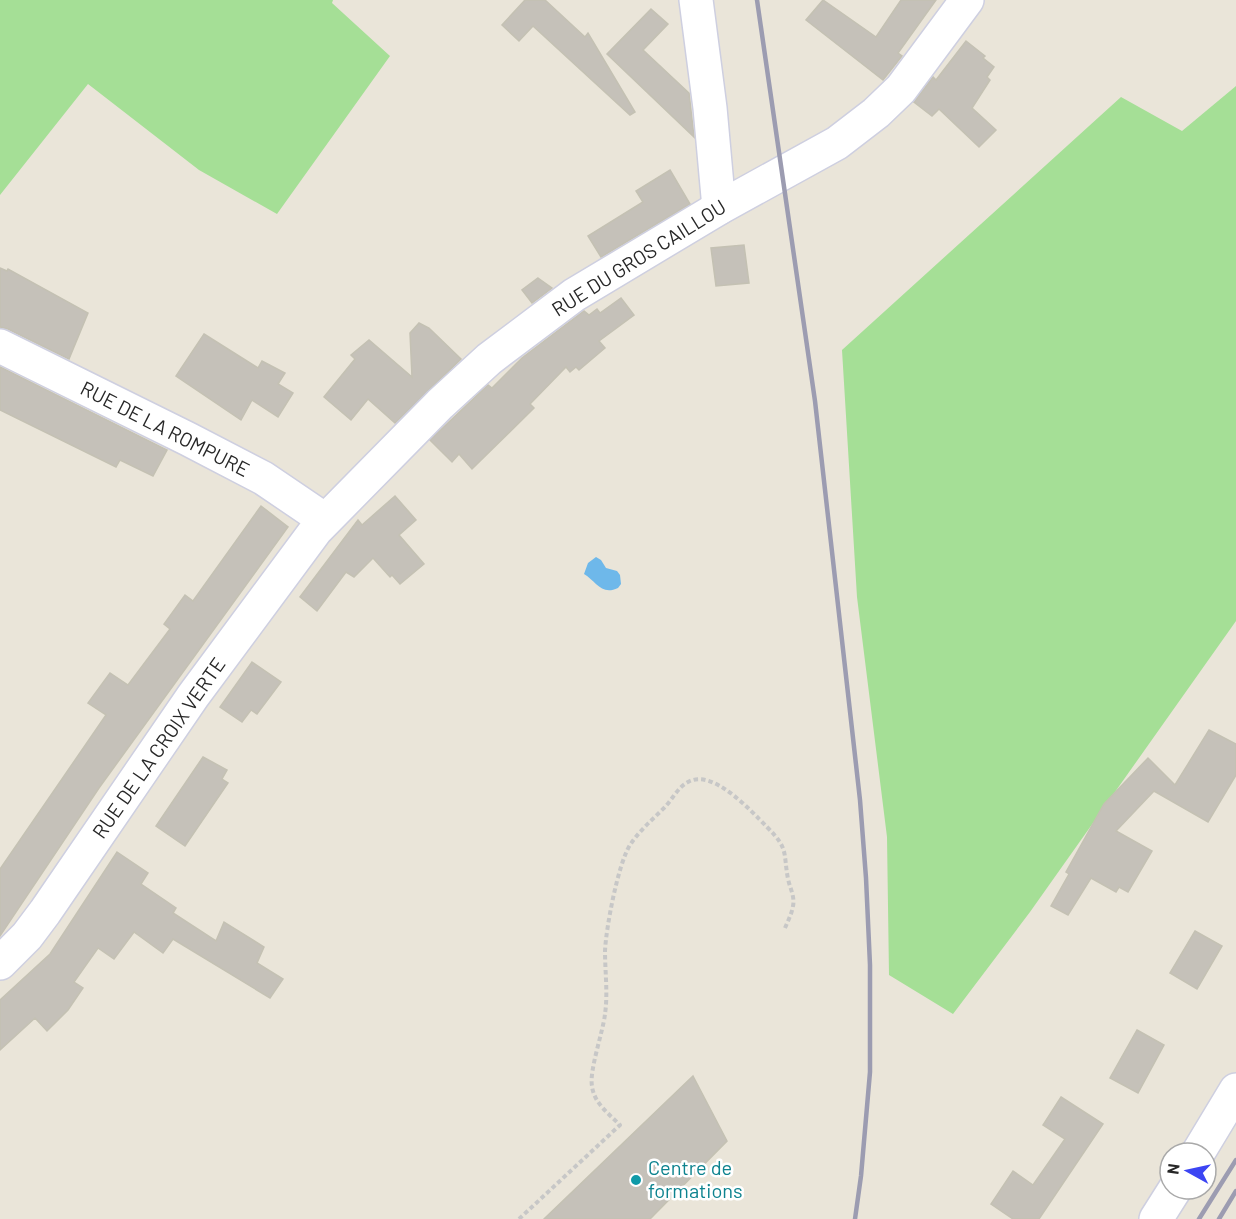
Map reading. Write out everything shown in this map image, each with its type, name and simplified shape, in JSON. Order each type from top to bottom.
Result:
[{"type":"street","points":[[696,0],[710,108],[719,208]]},
{"type":"street","name":"RUE DU GROS CAILLOU","points":[[320,525],[425,419],[489,359],[574,295],[719,208],[837,143],[876,113],[901,89],[967,0]]},
{"type":"street","name":"RUE DE LA ROMPURE","points":[[0,346],[263,478],[320,525]]},
{"type":"street","name":"RUE DE LA CROIX VERTE","points":[[0,963],[27,936],[45,912],[194,696],[320,525]]},
{"type":"street","points":[[1205,1141],[1236,1090]]},
{"type":"street","points":[[1156,1219],[1167,1201]]},
{"type":"path","points":[[519,1219],[620,1125],[596,1101],[591,1082],[605,1015],[607,989],[605,950],[608,923],[625,855],[645,826],[669,803],[682,786],[691,780],[701,780],[722,787],[740,800],[777,837],[787,858],[788,880],[792,892],[793,905],[785,927]]},
{"type":"green space","points":[[0,0],[333,0],[332,3],[390,56],[277,214],[199,170],[88,84],[0,195]]},
{"type":"green space","points":[[1236,86],[1236,621],[1030,912],[953,1014],[889,975],[887,837],[857,597],[842,350],[1121,97],[1182,131]]},
{"type":"water","points":[[596,557],[606,568],[617,571],[620,575],[621,584],[618,588],[603,589],[584,574],[588,563]]},
{"type":"building","points":[[525,0],[545,0],[585,37],[588,33],[635,112],[630,115],[533,26],[519,41],[502,25]]},
{"type":"building","points":[[823,0],[876,37],[901,0],[936,0],[898,53],[902,56],[883,80],[806,20]]},
{"type":"building","points":[[651,9],[668,24],[643,50],[689,93],[694,137],[607,54]]},
{"type":"building","points":[[966,41],[985,56],[983,58],[994,67],[987,77],[990,80],[972,108],[996,130],[979,147],[939,109],[932,116],[914,102],[933,77],[936,80]]},
{"type":"building","points":[[670,170],[690,204],[601,257],[588,236],[643,202],[636,191]]},
{"type":"building","points":[[744,245],[749,283],[716,286],[711,248]]},
{"type":"building","points":[[0,268],[7,271],[8,269],[88,313],[69,359],[0,327]]},
{"type":"building","points":[[538,278],[552,288],[532,303],[522,290]]},
{"type":"building","points":[[621,298],[634,315],[599,341],[605,348],[579,370],[576,367],[570,372],[566,367],[530,404],[534,408],[472,469],[459,454],[452,462],[430,440],[488,385],[492,388],[522,358],[584,311],[589,315],[597,309],[600,313]]},
{"type":"building","points":[[419,323],[429,328],[461,359],[395,423],[368,399],[351,420],[324,397],[355,359],[351,355],[369,340],[412,377],[410,333]]},
{"type":"building","points":[[204,334],[258,368],[262,361],[285,373],[278,384],[293,393],[278,417],[252,400],[241,420],[176,376]]},
{"type":"building","points":[[0,367],[167,450],[153,476],[120,460],[116,467],[0,410]]},
{"type":"building","points":[[395,496],[416,520],[399,535],[424,564],[400,584],[392,575],[390,577],[373,558],[354,577],[346,572],[317,611],[300,597],[358,520],[362,525]]},
{"type":"building","points":[[261,506],[288,527],[99,788],[0,936],[0,869],[106,715],[88,703],[110,673],[128,685],[170,629],[164,624],[185,595],[193,601]]},
{"type":"building","points":[[252,662],[281,682],[257,714],[251,710],[242,722],[220,707]]},
{"type":"building","points":[[1209,730],[1236,744],[1236,775],[1208,822],[1154,791],[1116,831],[1152,851],[1128,892],[1119,887],[1116,892],[1091,878],[1068,915],[1051,906],[1069,874],[1066,872],[1104,804],[1148,758],[1175,785]]},
{"type":"building","points":[[203,757],[227,770],[222,779],[228,783],[185,846],[156,826]]},
{"type":"building","points":[[117,852],[148,873],[141,884],[176,908],[173,913],[216,941],[224,922],[264,947],[257,963],[283,979],[270,998],[173,939],[163,953],[134,932],[114,959],[98,948],[74,982],[83,988],[68,1010],[47,1031],[35,1018],[0,1050],[0,1000],[50,954]]},
{"type":"building","points":[[1195,931],[1222,946],[1197,989],[1170,973]]},
{"type":"building","points":[[1137,1030],[1164,1045],[1138,1093],[1110,1078]]},
{"type":"building","name":"Centre de formations","points":[[693,1076],[727,1141],[650,1219],[544,1219]]},
{"type":"building","points":[[1061,1097],[1103,1124],[1039,1219],[1013,1219],[991,1204],[1013,1171],[1033,1185],[1065,1139],[1043,1125]]},
{"type":"railway","points":[[757,0],[815,401],[860,800],[870,965],[870,1072],[855,1219]]},
{"type":"railway","points":[[1199,1219],[1236,1160]]},
{"type":"railway","points":[[1219,1219],[1236,1191]]},
{"type":"place","name":"Centre de formations","points":[[636,1180]]}]
